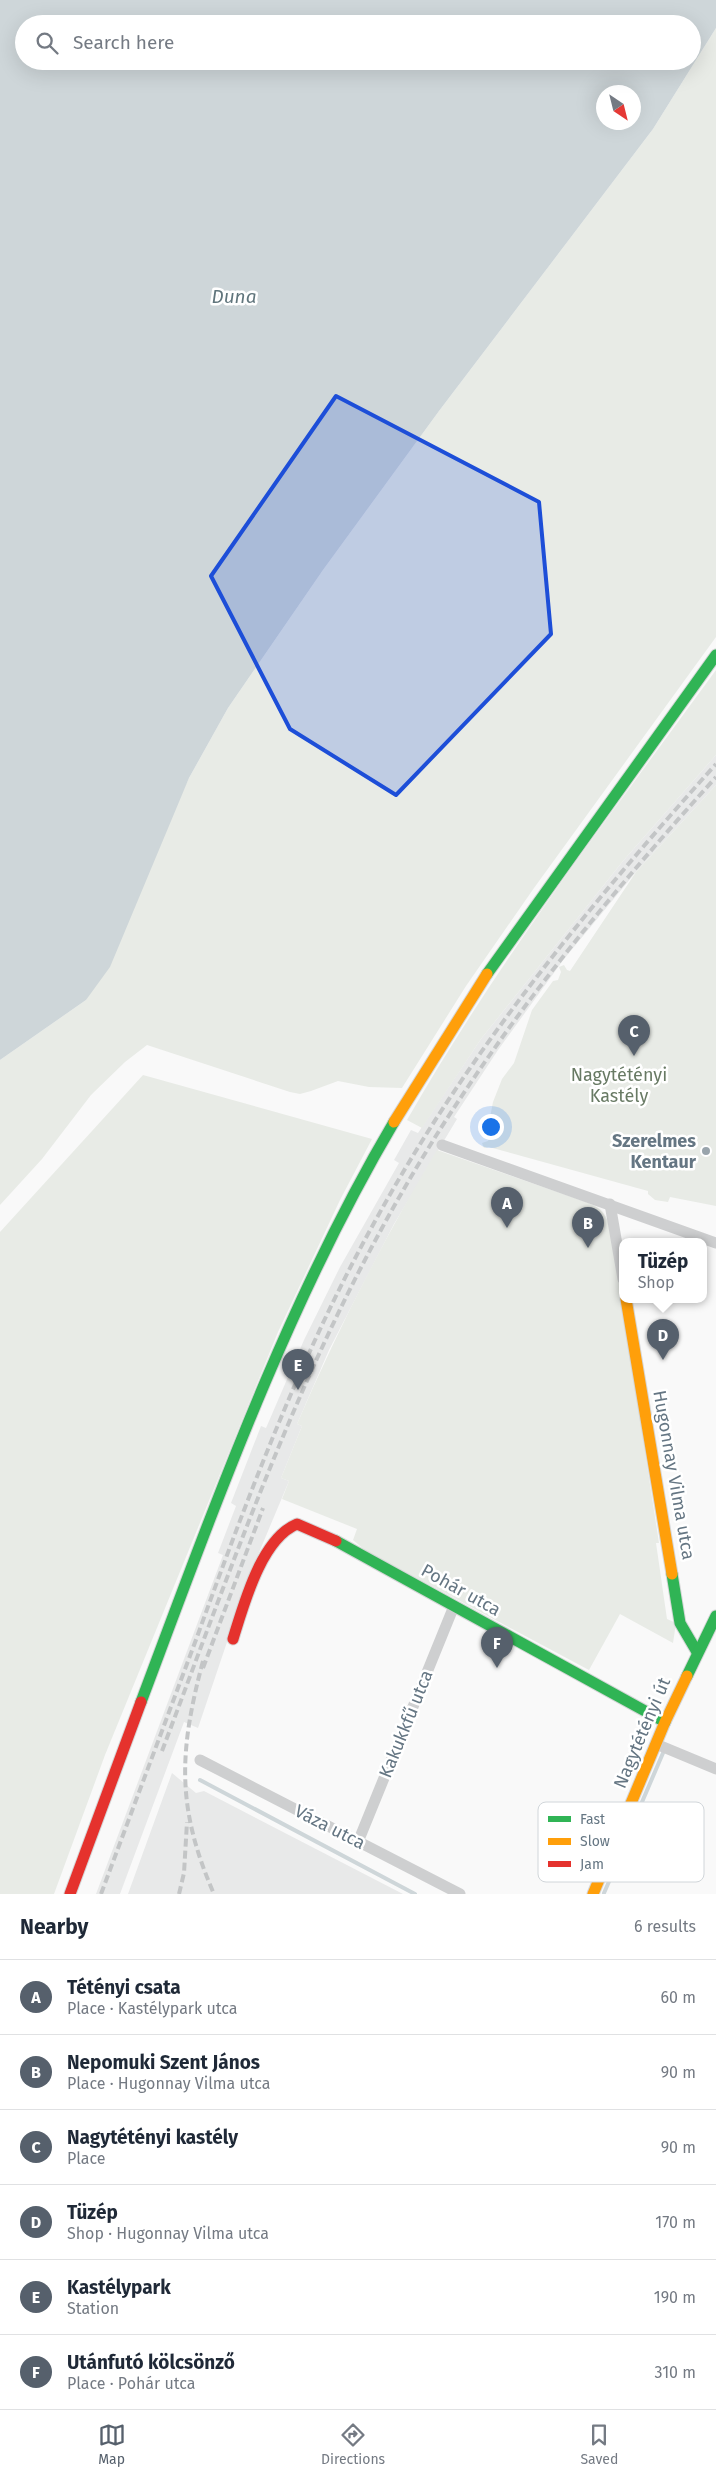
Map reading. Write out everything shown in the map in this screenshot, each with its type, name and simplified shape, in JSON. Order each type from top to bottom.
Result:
[{"type":"main road","points":[[70,1894],[169,1628],[253,1414],[298,1309],[353,1195],[420,1076],[508,944],[716,655]]},
{"type":"main road","name":"Hugonnay Vilma utca","points":[[627,1303],[680,1623],[697,1652]]},
{"type":"main road","name":"Pohár utca","points":[[233,1639],[242,1610],[256,1577],[272,1547],[290,1525],[307,1527],[664,1722]]},
{"type":"main road","name":"Nagytétényi út","points":[[632,1802],[664,1722],[716,1616]]},
{"type":"main road","name":"Nagytétényi út","points":[[593,1894],[598,1882]]},
{"type":"street","points":[[442,1145],[702,1238]]},
{"type":"street","points":[[610,1204],[619,1256]]},
{"type":"street","name":"Kakukkfű utca","points":[[358,1842],[454,1606]]},
{"type":"street","points":[[656,1744],[716,1769]]},
{"type":"street","name":"Váza utca","points":[[200,1760],[460,1894]]},
{"type":"highlighted area","points":[[336,396],[539,502],[551,634],[396,795],[290,729],[211,576]]},
{"type":"shaded area","points":[[716,755],[716,785],[636,872],[564,959],[498,1050],[454,1117],[457,1119],[394,1224],[329,1350],[297,1424],[302,1426],[281,1478],[289,1481],[250,1574],[198,1728],[184,1722],[120,1894],[96,1894],[223,1555],[218,1553],[236,1506],[231,1503],[261,1426],[266,1428],[304,1340],[340,1267],[399,1163],[394,1160],[411,1130],[418,1133],[481,1039],[623,861]]},
{"type":"shaded area","points":[[172,1773],[196,1793],[204,1791],[403,1894],[128,1894]]},
{"type":"green space","points":[[716,28],[716,637],[534,888],[466,986],[402,1088],[369,1087],[338,1081],[300,1094],[147,1045],[125,1062],[91,1095],[42,1159],[0,1205],[0,1060],[86,1000],[189,778],[228,708],[323,570],[439,411],[653,129],[690,70],[701,70],[701,52]]},
{"type":"green space","points":[[716,670],[716,755],[623,861],[481,1039],[422,1128],[407,1120],[479,1003],[556,890]]},
{"type":"green space","name":"Nagytétényi Kastély","points":[[716,785],[716,1206],[670,1197],[668,1202],[655,1200],[648,1194],[648,1191],[489,1147],[484,1148],[482,1143],[488,1141],[491,1134],[488,1128],[493,1102],[502,1079],[514,1063],[532,1010],[553,981],[558,980],[561,972],[559,967],[564,965],[570,971],[636,872]]},
{"type":"green space","points":[[143,1075],[372,1139],[340,1200],[278,1332],[105,1755],[54,1894],[0,1894],[0,1232]]},
{"type":"green space","points":[[437,1150],[596,1206],[607,1219],[611,1229],[619,1281],[619,1303],[622,1303],[659,1543],[656,1543],[667,1619],[676,1623],[673,1643],[620,1614],[589,1670],[366,1551],[353,1540],[357,1529],[282,1499],[289,1481],[281,1478],[302,1426],[297,1424],[345,1319],[417,1183]]},
{"type":"water","name":"Duna","points":[[0,0],[716,0],[716,28],[701,52],[701,15],[15,15],[15,70],[690,70],[653,129],[439,411],[323,570],[228,708],[189,778],[110,967],[86,1000],[0,1060]]},
{"type":"waterway","points":[[642,1802],[663,1753]]},
{"type":"waterway","points":[[200,1780],[415,1894]]},
{"type":"waterway","points":[[604,1893],[609,1882]]},
{"type":"railway","points":[[101,1894],[236,1531],[277,1427],[323,1324],[374,1223],[410,1160],[489,1041],[621,873],[716,764]]},
{"type":"railway","points":[[162,1751],[237,1552],[290,1420],[349,1291],[382,1228],[455,1106],[494,1048],[578,938],[716,777]]},
{"type":"railway","points":[[203,1668],[263,1508]]},
{"type":"railway","points":[[203,1661],[189,1723],[185,1779],[187,1806],[193,1834],[214,1894]]},
{"type":"railway","points":[[179,1894],[184,1873],[187,1822]]},
{"type":"traffic: fast","points":[[487,974],[716,655]]},
{"type":"traffic: fast","points":[[141,1702],[225,1480],[286,1333],[355,1191],[394,1122]]},
{"type":"traffic: fast","points":[[336,1541],[665,1722]]},
{"type":"traffic: fast","points":[[672,1574],[680,1623],[697,1652]]},
{"type":"traffic: fast","points":[[687,1676],[716,1616]]},
{"type":"traffic: slow","points":[[394,1122],[487,974]]},
{"type":"traffic: slow","points":[[627,1303],[672,1574]]},
{"type":"traffic: slow","points":[[632,1802],[665,1722],[687,1676]]},
{"type":"traffic: slow","points":[[593,1894],[598,1882]]},
{"type":"traffic: jam","points":[[233,1639],[256,1574],[273,1543],[284,1532],[297,1524],[336,1541]]},
{"type":"traffic: jam","points":[[70,1894],[141,1702]]},
{"type":"place","name":"Nagytétényi kastély","points":[[634,1056]]},
{"type":"place","name":"Szerelmes Kentaur","points":[[706,1151]]},
{"type":"place","name":"Tétényi csata","points":[[507,1228]]},
{"type":"place","name":"Nepomuki Szent János","points":[[588,1248]]},
{"type":"place","name":"Tüzép","points":[[663,1360]]},
{"type":"place","name":"Kastélypark","points":[[298,1390]]},
{"type":"place","name":"Utánfutó kölcsönző","points":[[497,1668]]}]
